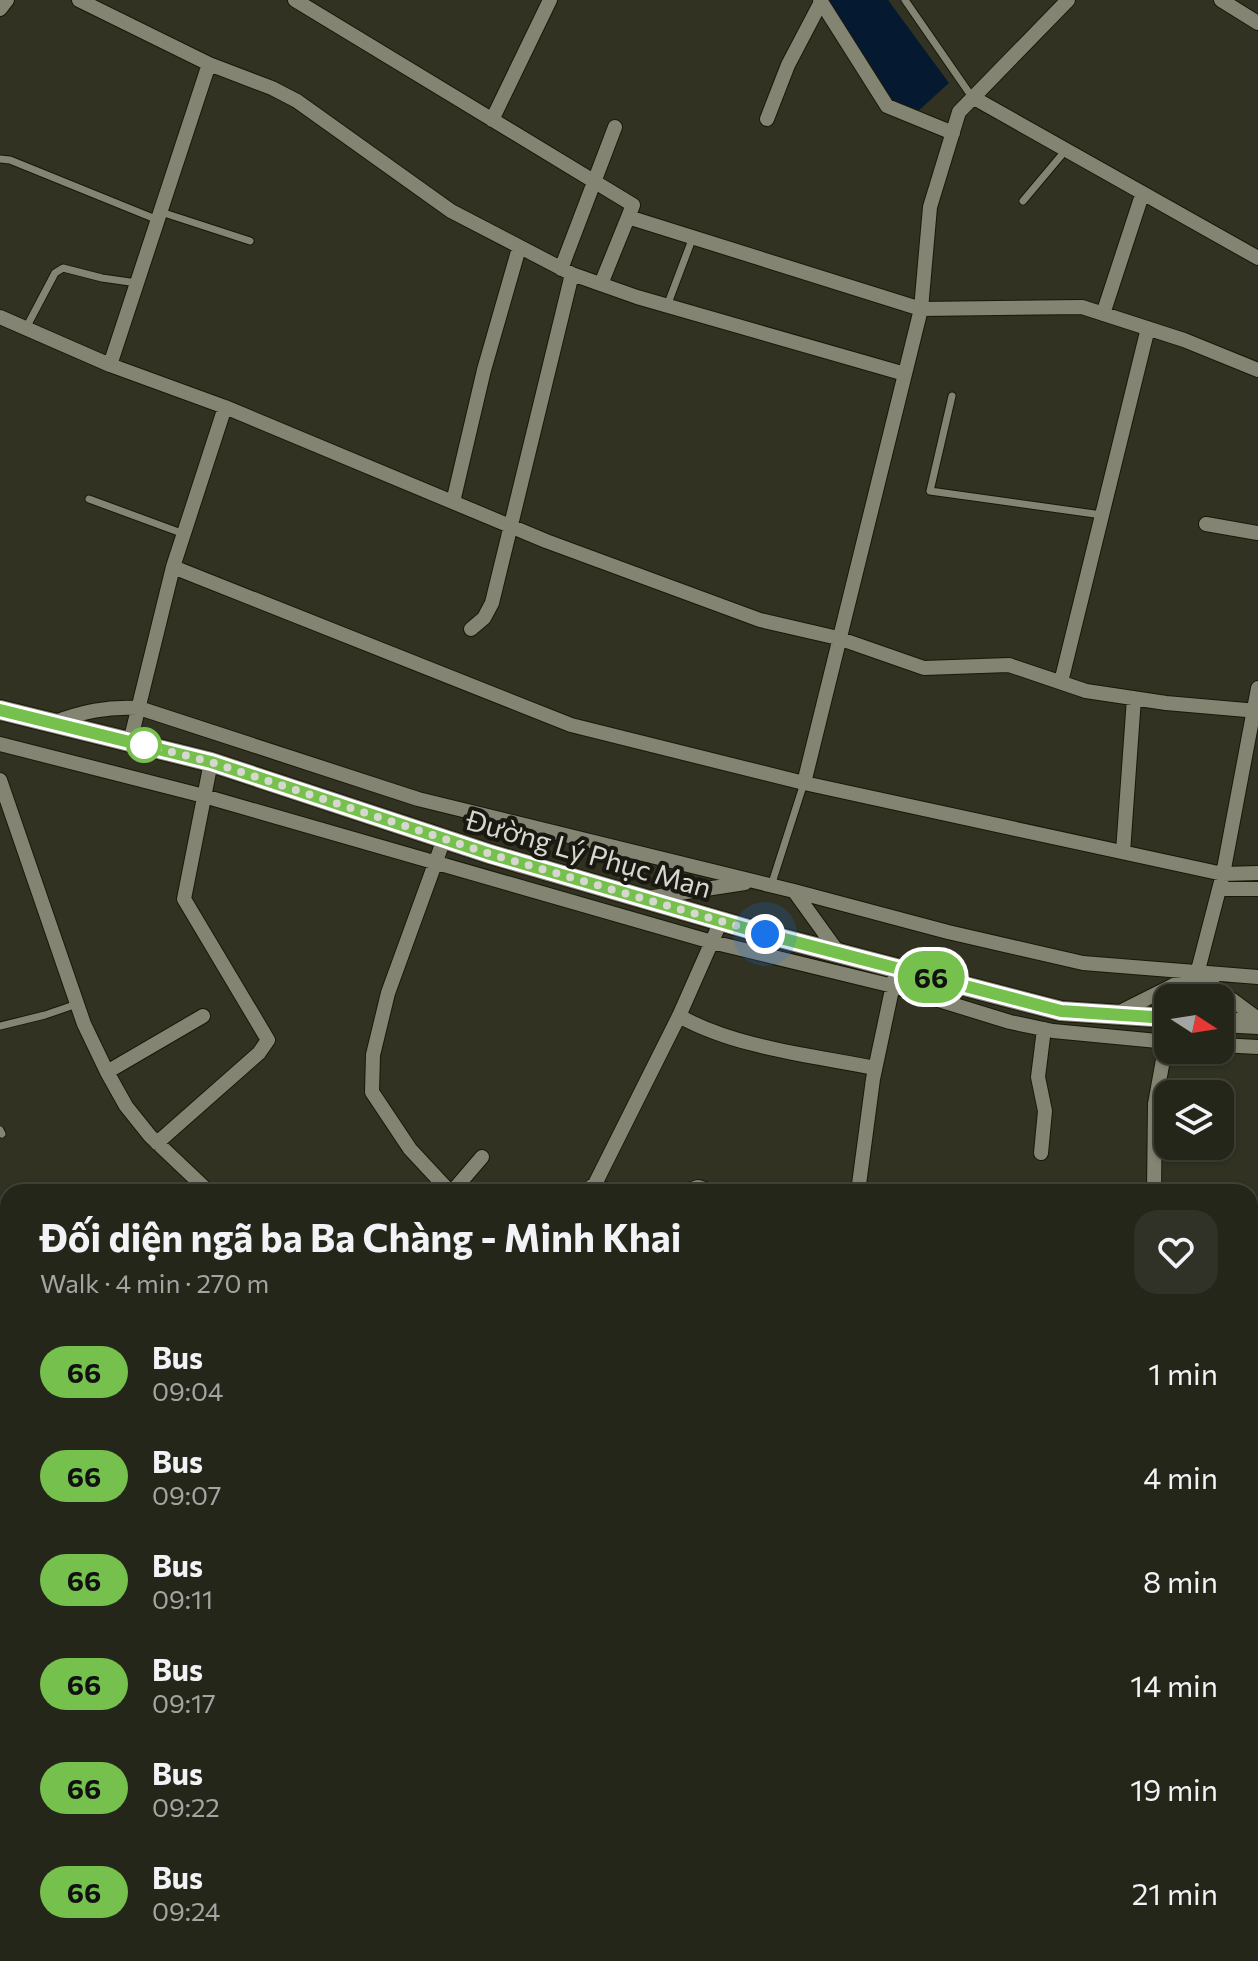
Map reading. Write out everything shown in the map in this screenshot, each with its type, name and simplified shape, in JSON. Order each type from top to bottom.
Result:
[{"type":"main road","name":"Đường Lý Phục Man","points":[[0,710],[211,762],[444,839],[721,921],[838,952],[895,977],[1061,1011],[1154,1017]]},
{"type":"main road","points":[[1234,1022],[1258,1022]]},
{"type":"street","points":[[0,9],[7,0]]},
{"type":"street","points":[[79,0],[209,64],[297,101],[451,211],[566,271],[667,306],[905,374]]},
{"type":"street","points":[[295,0],[317,6],[492,120],[633,205],[601,284]]},
{"type":"street","points":[[492,120],[550,0]]},
{"type":"street","points":[[804,783],[921,309],[930,207],[959,112],[1068,0]]},
{"type":"street","points":[[1221,0],[1258,23]]},
{"type":"street","points":[[820,1],[887,106],[953,133]]},
{"type":"street","points":[[767,119],[788,65],[820,1]]},
{"type":"street","points":[[110,365],[209,64]]},
{"type":"street","points":[[974,98],[1258,258]]},
{"type":"street","points":[[471,629],[484,618],[492,603],[566,271],[615,127]]},
{"type":"street","points":[[1103,314],[1142,195]]},
{"type":"street","points":[[628,217],[921,309],[1082,307],[1148,328],[1258,370]]},
{"type":"street","points":[[453,502],[484,370],[519,248]]},
{"type":"street","points":[[0,317],[110,365],[225,407],[511,526],[760,620],[838,638],[924,668],[1009,665],[1086,691],[1256,710]]},
{"type":"street","points":[[1061,682],[1148,328]]},
{"type":"street","points":[[130,742],[173,567],[225,407]]},
{"type":"street","points":[[1206,524],[1258,533]]},
{"type":"street","points":[[173,567],[571,725],[804,783],[1223,874],[1258,873]]},
{"type":"street","points":[[1115,1014],[1197,974],[1223,874],[1258,688]]},
{"type":"street","points":[[1123,852],[1134,698]]},
{"type":"street","points":[[51,723],[84,711],[113,706],[139,708],[418,799],[948,932],[1083,963],[1258,977]]},
{"type":"street","points":[[0,744],[204,796],[712,942],[895,977],[1010,1022],[1044,1029],[1154,1038]]},
{"type":"street","points":[[157,1143],[259,1053],[268,1040],[184,899],[211,762]]},
{"type":"street","points":[[0,780],[77,1004],[107,1072],[126,1106],[157,1143],[201,1184]]},
{"type":"street","points":[[443,1184],[410,1149],[372,1092],[373,1055],[388,993],[444,839]]},
{"type":"street","points":[[642,898],[753,881]]},
{"type":"street","points":[[1219,889],[1258,889]]},
{"type":"street","points":[[794,891],[838,952]]},
{"type":"street","points":[[595,1184],[679,1016],[721,921]]},
{"type":"street","points":[[1197,974],[1258,1022]]},
{"type":"street","points":[[859,1184],[875,1068],[895,977]]},
{"type":"street","points":[[107,1072],[203,1016]]},
{"type":"street","points":[[679,1016],[705,1030],[791,1052],[875,1068]]},
{"type":"street","points":[[1041,1153],[1045,1111],[1038,1077],[1044,1029]]},
{"type":"street","points":[[1234,1046],[1258,1047]]},
{"type":"street","points":[[1154,1184],[1155,1104],[1162,1064]]},
{"type":"street","points":[[458,1184],[482,1157]]},
{"type":"lane","points":[[905,0],[974,98]]},
{"type":"lane","points":[[1023,201],[1065,151]]},
{"type":"lane","points":[[0,159],[10,160],[159,216],[250,241]]},
{"type":"lane","points":[[667,306],[693,237]]},
{"type":"lane","points":[[26,328],[55,273],[63,268],[137,283]]},
{"type":"lane","points":[[952,396],[930,491],[1102,515]]},
{"type":"lane","points":[[89,499],[184,534]]},
{"type":"lane","points":[[771,886],[804,783]]},
{"type":"lane","points":[[0,1026],[77,1004]]},
{"type":"water","points":[[825,0],[888,0],[949,83],[916,113],[890,99]]},
{"type":"bus line","name":"66","points":[[0,710],[211,762],[490,854],[765,934],[1061,1011],[1154,1017]]},
{"type":"route","points":[[144,745],[211,762],[490,854],[765,934]]}]
